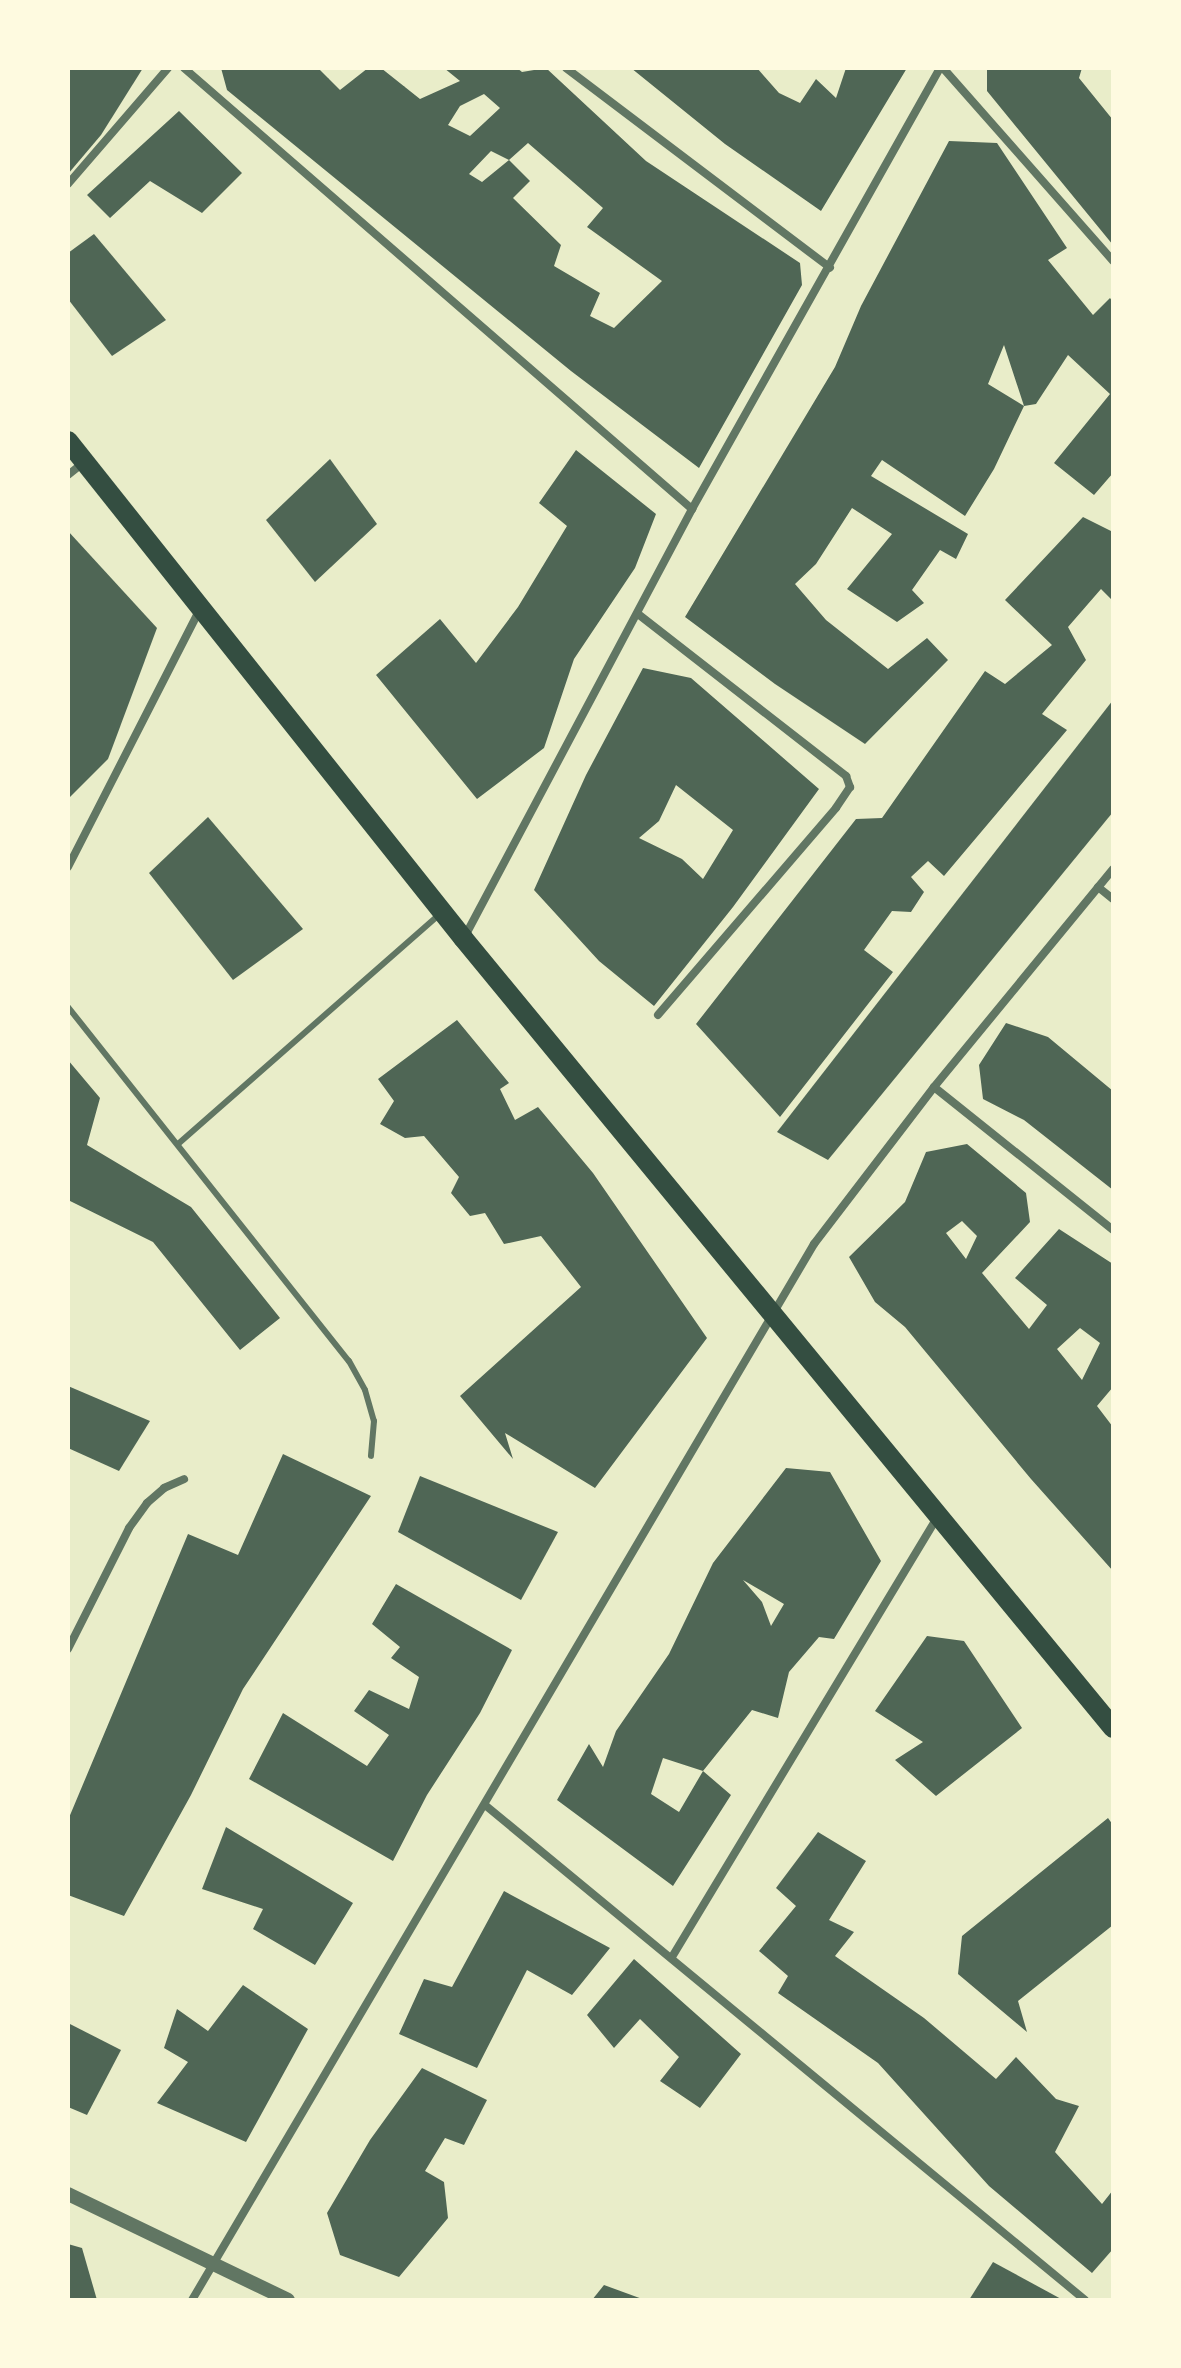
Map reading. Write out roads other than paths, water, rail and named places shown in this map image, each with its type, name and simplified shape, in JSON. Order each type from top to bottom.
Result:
[{"type":"main road","points":[[68,441],[463,938],[1113,1728]]},
{"type":"street","points":[[68,184],[168,68]]},
{"type":"street","points":[[184,68],[692,509]]},
{"type":"street","points":[[566,68],[830,268]]},
{"type":"street","points":[[463,938],[692,509],[941,68],[1113,261]]},
{"type":"street","points":[[68,475],[84,462]]},
{"type":"street","points":[[68,867],[200,608]]},
{"type":"street","points":[[638,614],[846,776],[850,787],[836,808],[658,1015]]},
{"type":"street","points":[[192,2300],[814,1244],[934,1087],[1113,869]]},
{"type":"street","points":[[1098,887],[1113,899]]},
{"type":"street","points":[[934,1087],[1113,1230]]},
{"type":"street","points":[[68,1649],[129,1528],[147,1503],[164,1488],[184,1479]]},
{"type":"street","points":[[672,1957],[938,1515]]},
{"type":"street","points":[[485,1805],[1085,2300]]},
{"type":"street","points":[[68,2194],[288,2300]]},
{"type":"lane","points":[[178,1144],[443,912]]},
{"type":"lane","points":[[68,1007],[349,1361],[365,1390],[374,1421],[371,1456]]}]
